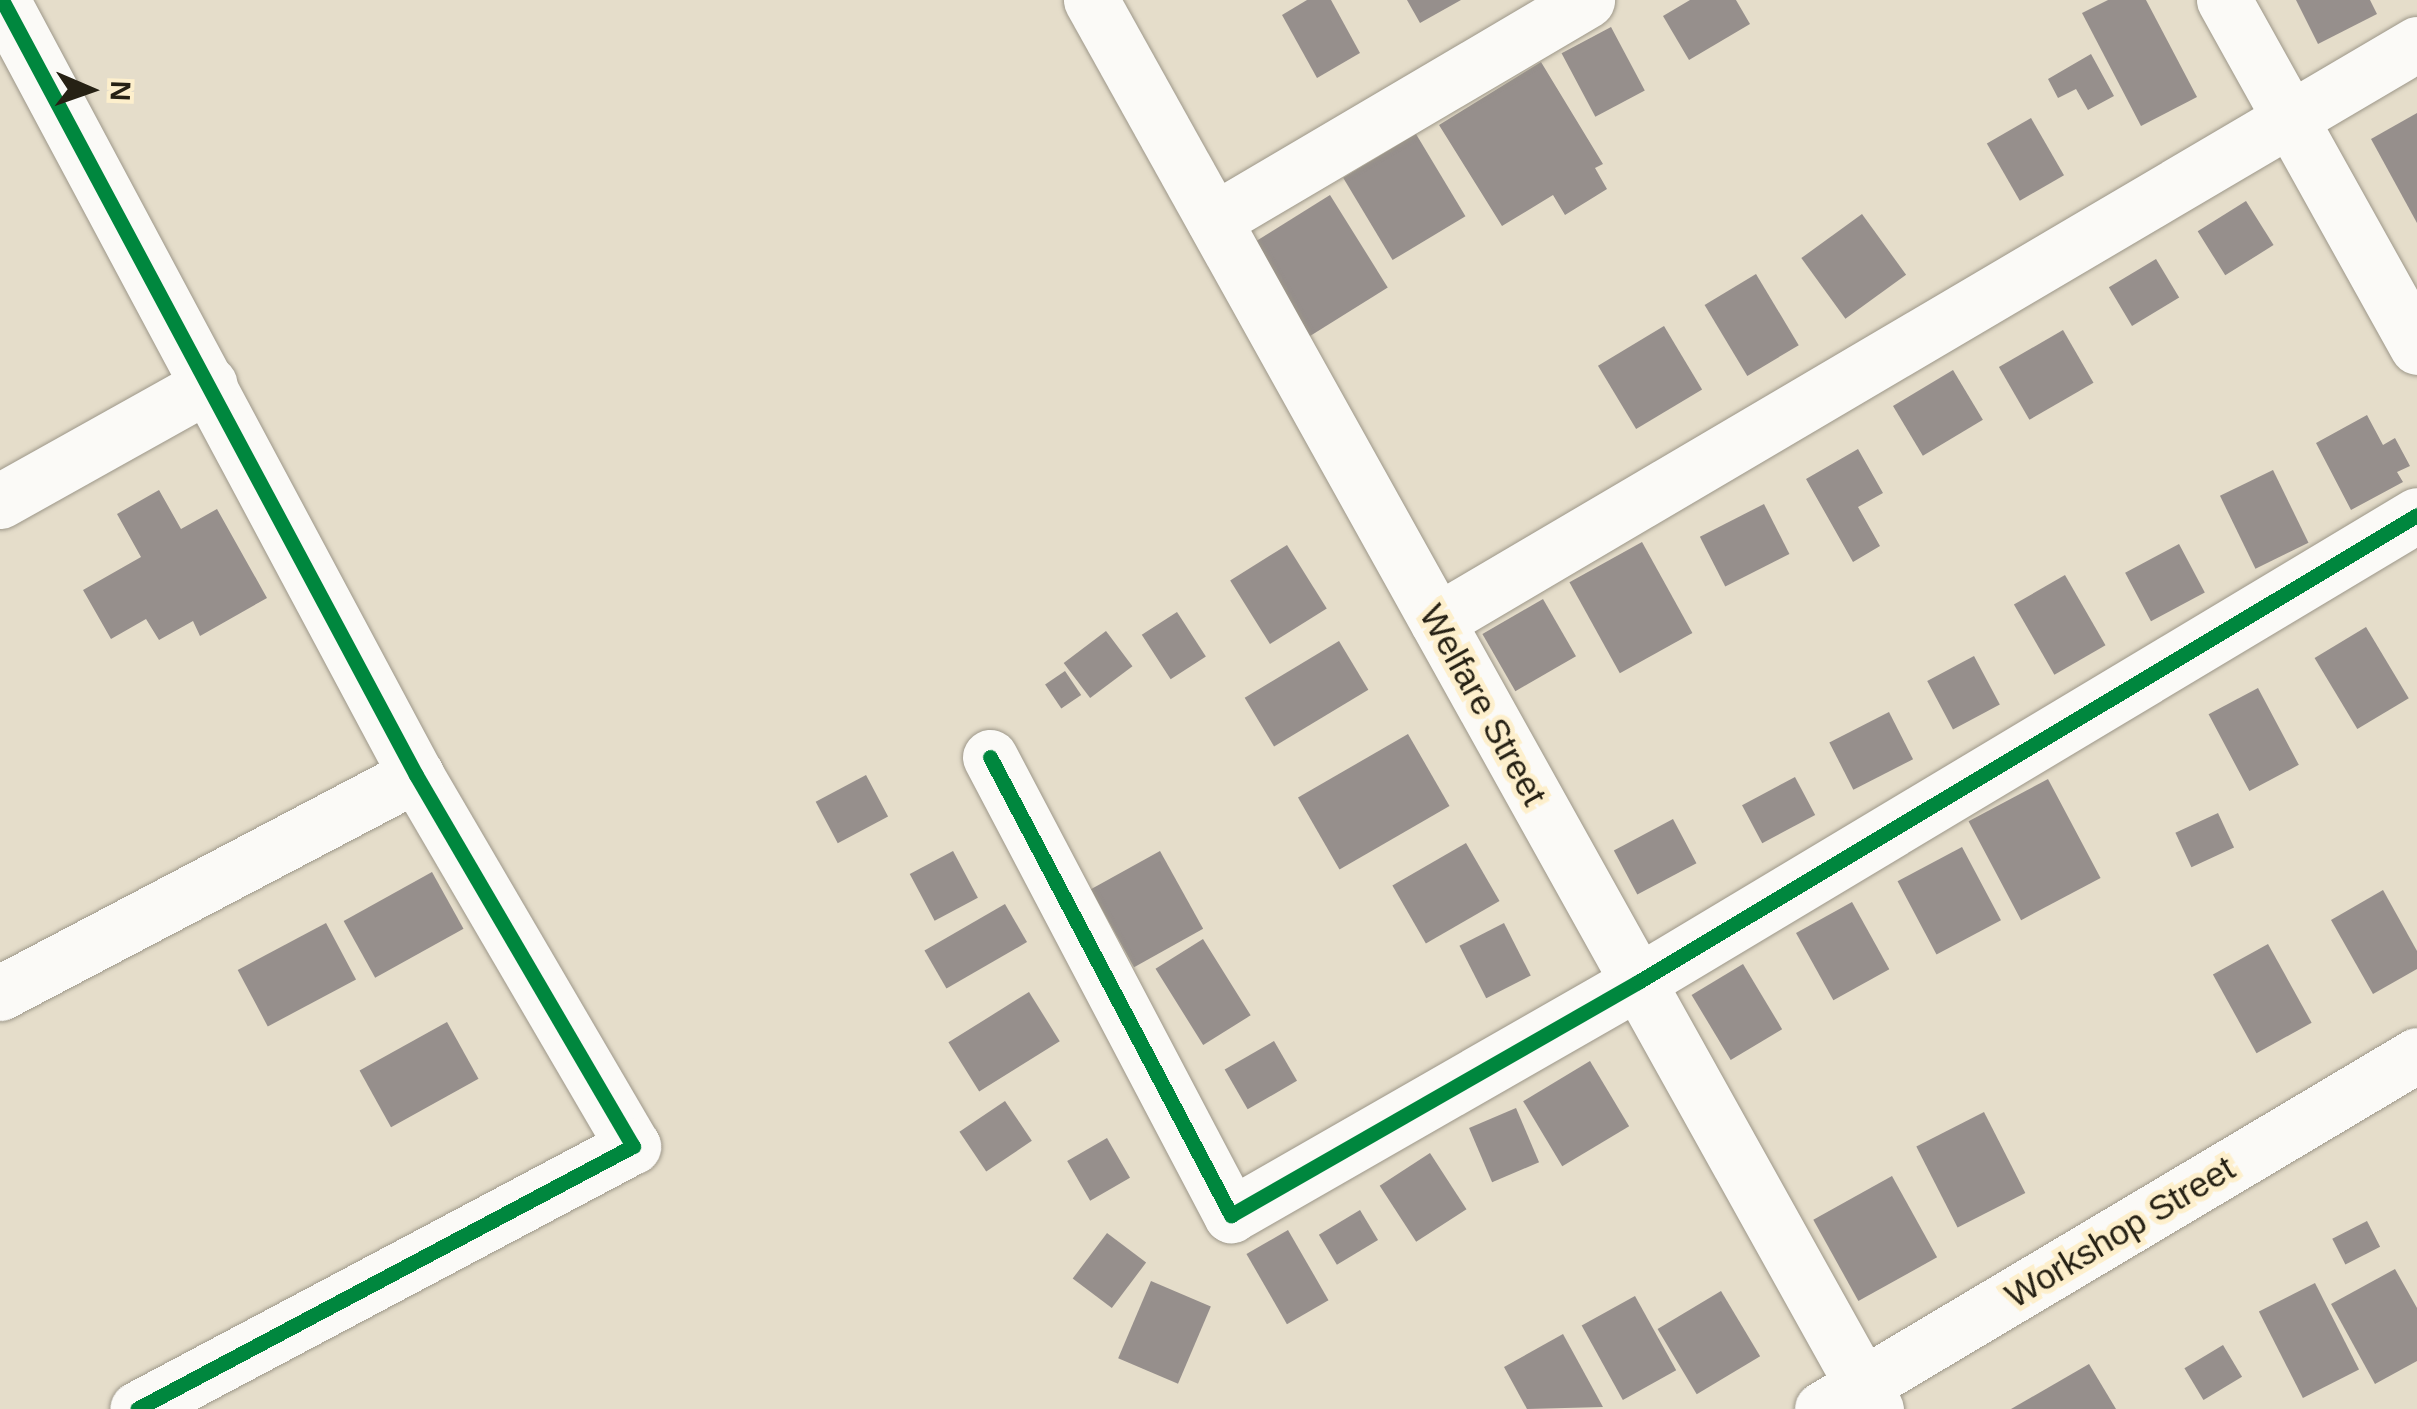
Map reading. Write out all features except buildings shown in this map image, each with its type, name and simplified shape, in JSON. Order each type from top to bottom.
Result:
[{"type":"street","points":[[2,0],[416,775],[633,1146],[136,1409]]},
{"type":"street","name":"Welfare Street","points":[[1091,0],[1638,982],[1854,1401]]},
{"type":"street","points":[[1214,220],[1587,0]]},
{"type":"street","points":[[2224,0],[2417,347]]},
{"type":"street","points":[[1437,621],[2417,44]]},
{"type":"street","points":[[0,500],[208,384]]},
{"type":"street","points":[[990,757],[1232,1215],[1638,982],[2417,515]]},
{"type":"street","points":[[0,992],[416,775]]},
{"type":"street","name":"Workshop Street","points":[[1854,1401],[2417,1056]]},
{"type":"cycle path","points":[[2,0],[416,775],[633,1146],[137,1409]]},
{"type":"cycle path","points":[[990,757],[1231,1215],[1638,982],[2417,515]]}]
